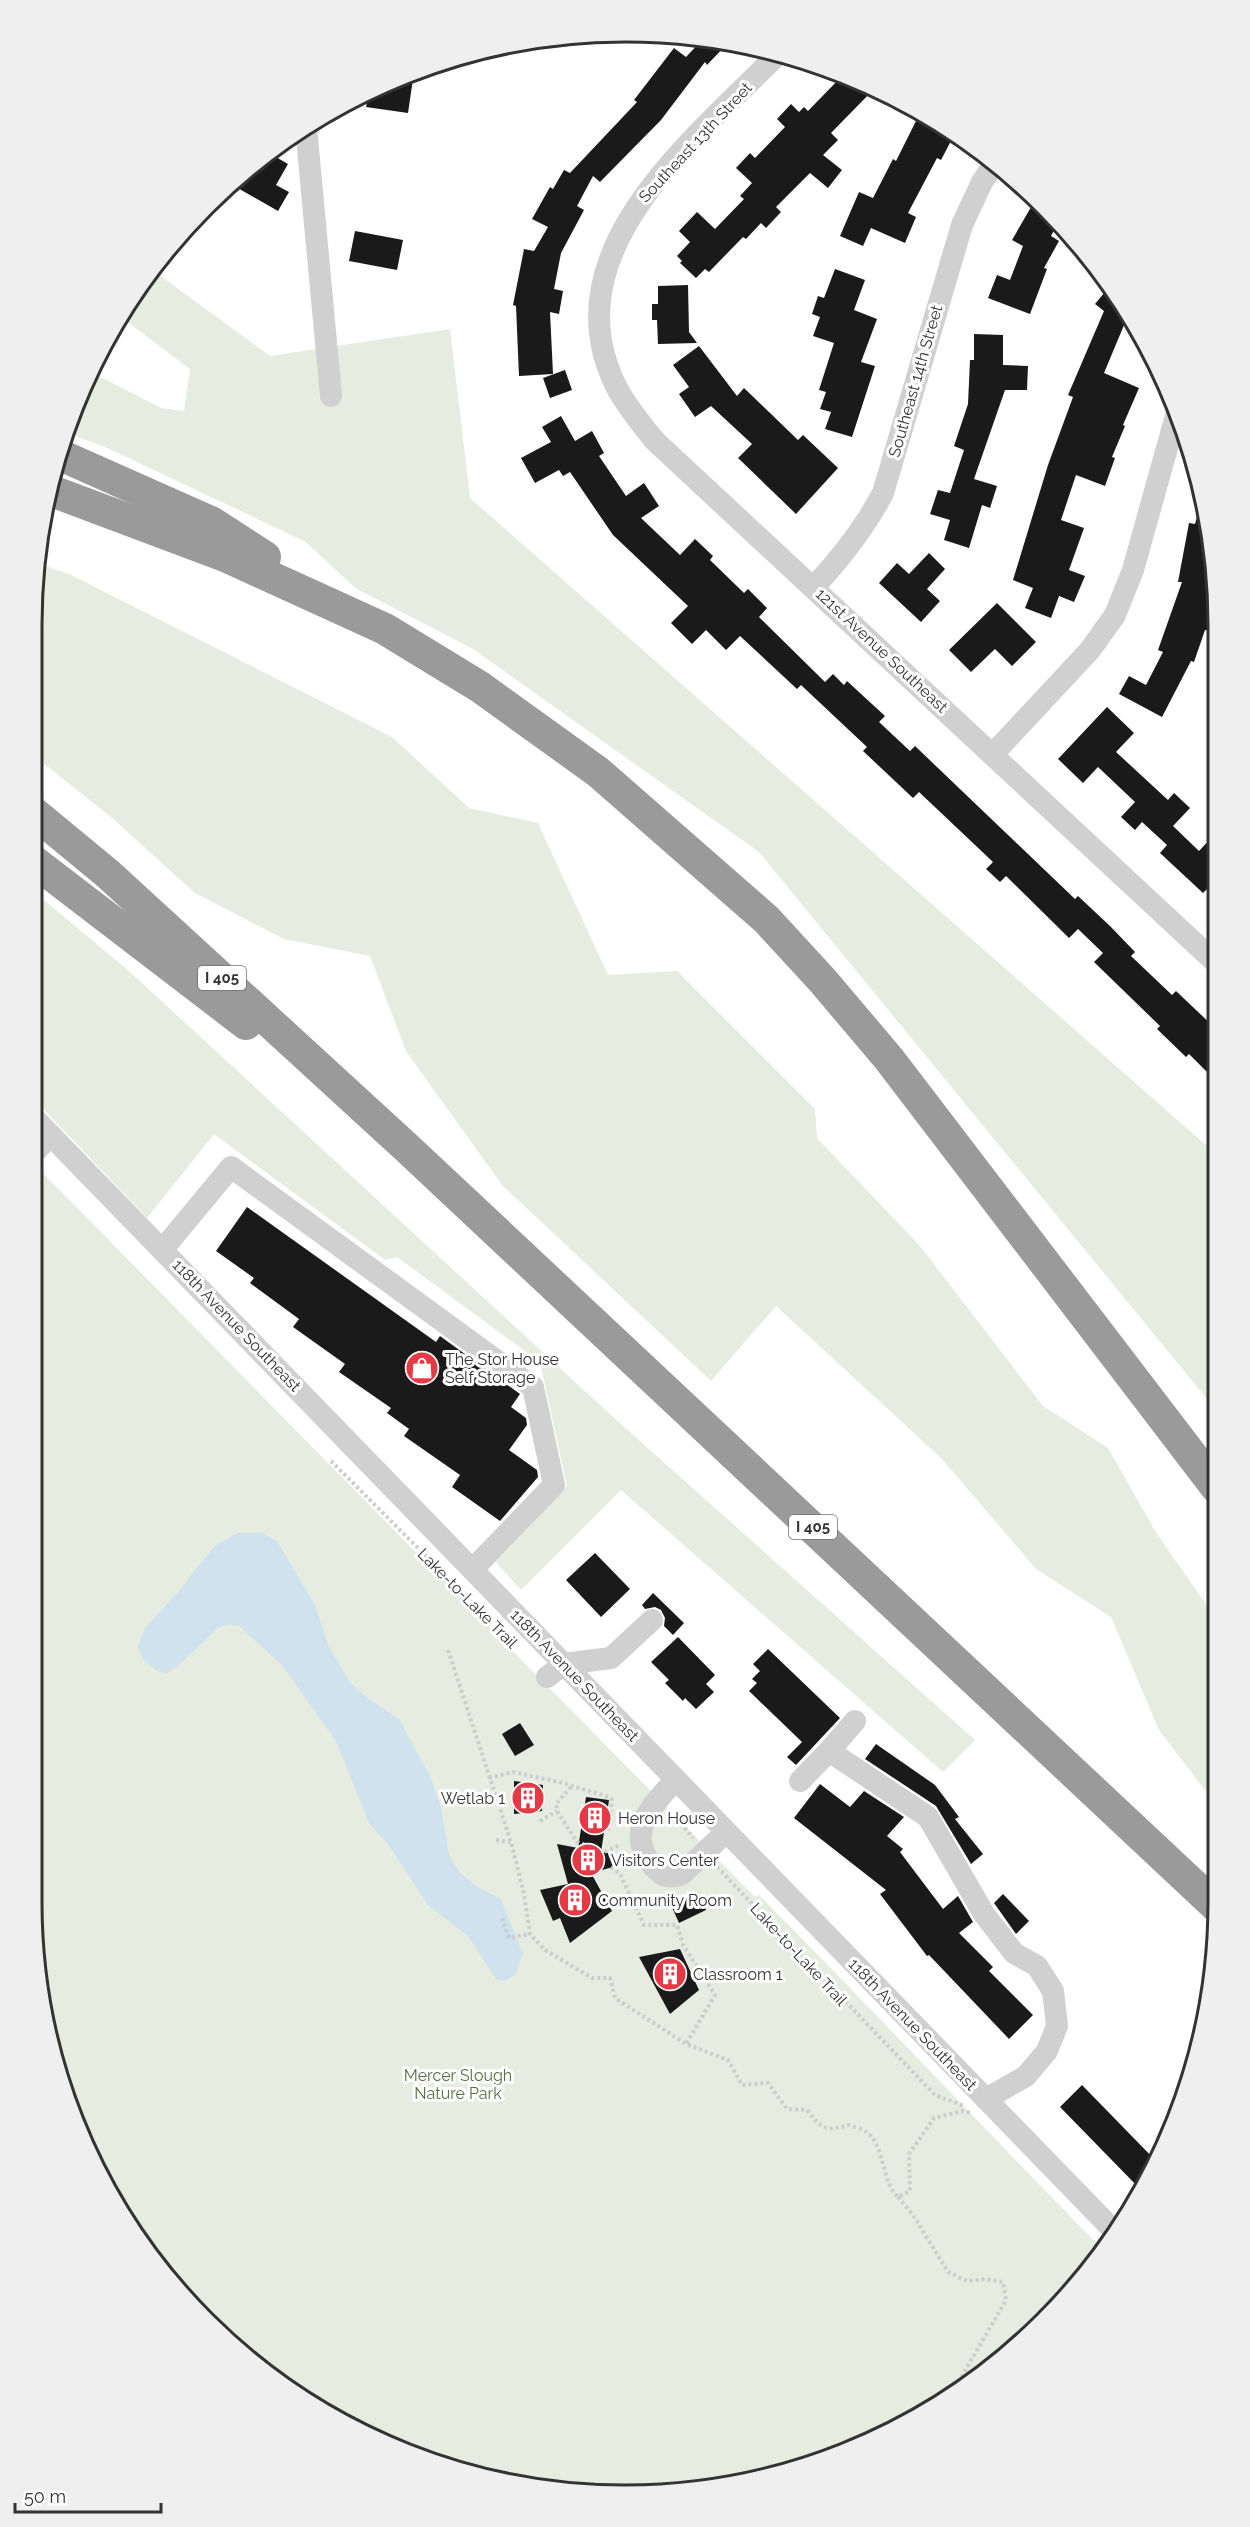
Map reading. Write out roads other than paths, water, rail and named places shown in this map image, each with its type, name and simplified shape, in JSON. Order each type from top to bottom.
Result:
[{"type":"highway","points":[[67,458],[212,522],[344,608]]},
{"type":"highway","points":[[57,493],[225,556],[344,608],[385,629],[480,687],[598,771],[750,904],[823,981],[903,1077],[1208,1477]]},
{"type":"highway","name":"I 405","points":[[42,819],[116,881],[407,1148],[1208,1899]]},
{"type":"highway","points":[[42,867],[407,1148]]},
{"type":"street","name":"Southeast 13th Street","points":[[601,308],[606,273],[614,245],[629,216],[654,181],[771,61]]},
{"type":"street","points":[[307,136],[332,396]]},
{"type":"street","name":"Southeast 14th Street","points":[[814,587],[849,549],[867,524],[883,493],[962,225],[990,171]]},
{"type":"street","name":"121st Avenue Southeast","points":[[601,308],[600,333],[607,363],[618,390],[655,441],[1208,955]]},
{"type":"street","points":[[993,754],[1090,650],[1115,615],[1131,578],[1173,427]]},
{"type":"street","name":"118th Avenue Southeast","points":[[42,1126],[473,1569],[556,1671],[676,1780],[981,2108],[1109,2227]]},
{"type":"street","points":[[42,1144],[51,1135]]},
{"type":"street","points":[[163,1250],[231,1167],[533,1387],[554,1485],[473,1569]]},
{"type":"street","points":[[556,1671],[611,1658],[652,1620]]},
{"type":"street","points":[[800,1781],[855,1721]]},
{"type":"street","points":[[829,1751],[928,1817],[984,1914],[1014,1953],[1037,1966],[1053,1991],[1057,2026],[1047,2051],[1026,2076],[981,2108]]},
{"type":"street","points":[[676,1780],[659,1797],[639,1837],[639,1846],[647,1860],[661,1875],[674,1877],[695,1864],[725,1833]]},
{"type":"water","points":[[238,1533],[262,1533],[277,1541],[315,1605],[329,1647],[350,1682],[366,1697],[399,1719],[430,1776],[441,1807],[449,1855],[460,1873],[479,1888],[501,1899],[523,1954],[515,1975],[505,1981],[496,1979],[468,1936],[428,1905],[388,1844],[369,1823],[336,1741],[282,1665],[239,1626],[228,1624],[218,1628],[177,1667],[167,1673],[157,1671],[145,1662],[138,1647],[145,1628],[180,1590],[215,1546]]},
{"type":"place","name":"The Stor House Self Storage","points":[[422,1368]]},
{"type":"place","name":"Wetlab 1","points":[[528,1798]]},
{"type":"place","name":"Heron House","points":[[595,1818]]},
{"type":"place","name":"Visitors Center","points":[[588,1860]]},
{"type":"place","name":"Community Room","points":[[575,1900]]},
{"type":"place","name":"Classroom 1","points":[[670,1974]]},
{"type":"park label","name":"Mercer Slough Nature Park","points":[[458,2084]]}]
